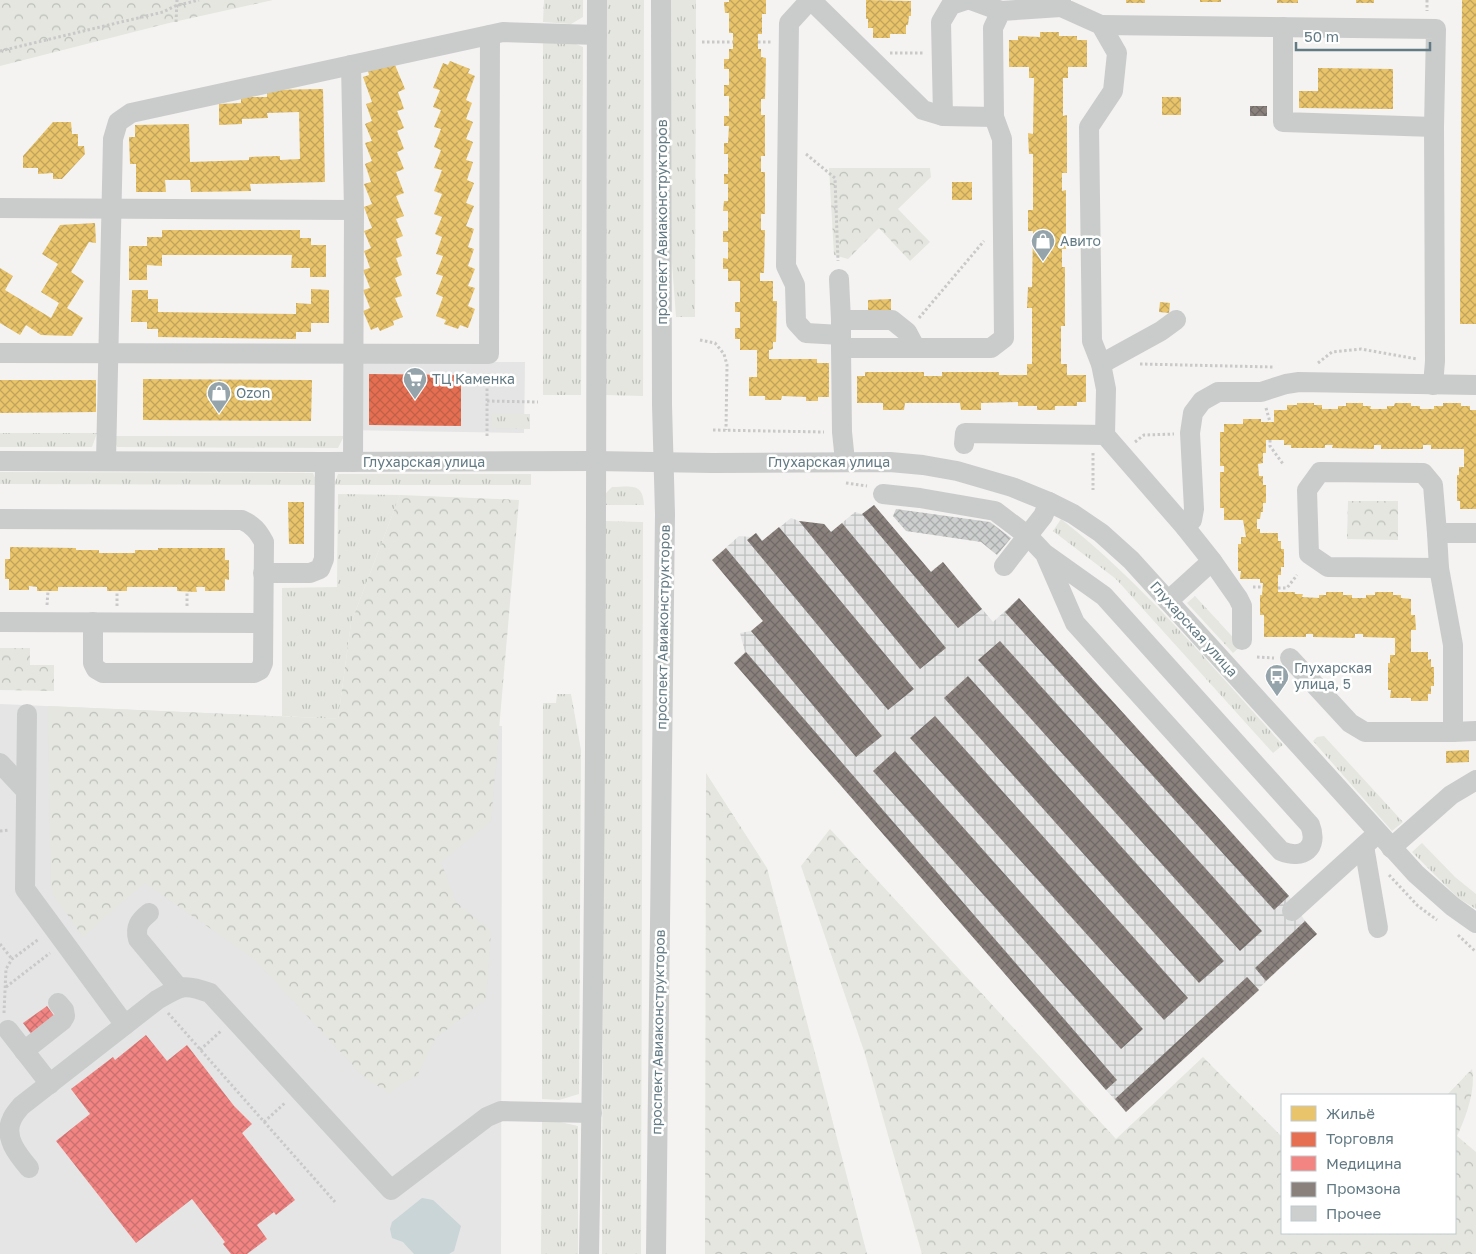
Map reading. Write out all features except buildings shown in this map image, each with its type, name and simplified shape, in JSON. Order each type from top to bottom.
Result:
[{"type":"street","points":[[589,1254],[592,1113],[597,0]]},
{"type":"street","name":"проспект Авиаконструкторов","points":[[656,1254],[665,514],[660,0]]},
{"type":"street","points":[[994,117],[943,116],[923,110],[810,0],[789,23],[786,266],[795,285],[796,322],[806,333],[841,334],[991,348],[1004,338],[1002,139],[994,117],[992,28],[1001,11]]},
{"type":"street","points":[[943,116],[941,22],[951,5],[966,0]]},
{"type":"street","points":[[971,0],[1001,11],[1061,4],[1101,25],[1436,29],[1434,126],[1435,362],[1433,385]]},
{"type":"street","points":[[1099,435],[1106,388],[1101,364],[1092,341],[1089,127],[1113,91],[1117,53],[1101,25]]},
{"type":"street","points":[[1283,27],[1283,122],[1434,126]]},
{"type":"street","points":[[106,461],[112,140],[118,122],[131,113],[503,32],[597,35]]},
{"type":"street","points":[[0,353],[489,354],[490,35]]},
{"type":"street","points":[[351,65],[354,210],[353,462]]},
{"type":"street","points":[[0,208],[354,210]]},
{"type":"street","points":[[839,279],[842,432],[845,461]]},
{"type":"street","points":[[841,334],[892,320],[911,340]]},
{"type":"street","points":[[1101,364],[1176,320]]},
{"type":"street","points":[[1185,527],[1192,520],[1194,509],[1190,433],[1193,413],[1202,401],[1218,392],[1261,392],[1299,382],[1476,385]]},
{"type":"street","points":[[964,444],[965,433],[1099,435],[1121,453],[1185,527],[1238,598],[1242,606],[1242,640]]},
{"type":"street","name":"Глухарская улица","points":[[0,461],[890,462],[957,471],[1012,487],[1050,502],[1073,514],[1101,533],[1131,560],[1378,842],[1445,900],[1476,923]]},
{"type":"street","points":[[264,573],[310,573],[320,569],[324,559],[325,462]]},
{"type":"street","points":[[920,498],[923,465]]},
{"type":"street","points":[[1438,568],[1328,567],[1309,554],[1307,490],[1320,472],[1423,473],[1433,486],[1438,568],[1452,645],[1453,732]]},
{"type":"street","points":[[883,494],[920,498],[995,512],[1028,536],[1045,554],[1104,596],[1310,825],[1314,836],[1311,846],[1301,855],[1291,855],[1281,851],[1075,623],[1045,554]]},
{"type":"street","points":[[1004,566],[1043,516],[1050,502]]},
{"type":"street","points":[[0,519],[242,520],[252,524],[259,532],[264,542],[263,664],[260,670],[254,673],[103,673],[96,669],[94,663],[94,622]]},
{"type":"street","points":[[1437,533],[1476,533]]},
{"type":"street","points":[[1168,601],[1212,561]]},
{"type":"street","points":[[0,622],[263,623]]},
{"type":"street","points":[[1290,658],[1350,723],[1365,732],[1476,731]]},
{"type":"street","points":[[28,714],[25,889],[124,1025]]},
{"type":"street","points":[[0,763],[26,791]]},
{"type":"street","points":[[1292,911],[1378,842],[1476,780]]},
{"type":"street","points":[[1378,842],[1378,928]]},
{"type":"street","points":[[148,913],[140,921],[136,930],[138,939],[178,987]]},
{"type":"street","points":[[29,1168],[16,1152],[9,1136],[11,1120],[21,1106],[124,1025],[178,987],[195,987],[210,992],[391,1190],[487,1117],[501,1111],[592,1113]]},
{"type":"street","points":[[24,1051],[62,1021],[65,1016],[64,1010],[58,1003]]},
{"type":"street","points":[[8,1030],[50,1084]]},
{"type":"path","points":[[176,0],[176,22]]},
{"type":"path","points":[[0,51],[163,12],[175,6],[199,0]]},
{"type":"path","points":[[702,42],[733,42]]},
{"type":"path","points":[[864,52],[942,53]]},
{"type":"path","points":[[787,140],[835,178],[839,279]]},
{"type":"path","points":[[911,340],[1003,218]]},
{"type":"path","points":[[700,340],[715,343],[724,354],[726,365],[726,430]]},
{"type":"path","points":[[1312,368],[1332,352],[1361,349],[1435,362]]},
{"type":"path","points":[[1140,364],[1274,367]]},
{"type":"path","points":[[487,368],[487,436]]},
{"type":"path","points":[[487,401],[538,402]]},
{"type":"path","points":[[714,430],[842,432]]},
{"type":"path","points":[[1121,453],[1144,435],[1190,433]]},
{"type":"path","points":[[1093,490],[1099,435]]},
{"type":"path","points":[[1270,440],[1270,446],[1282,464]]},
{"type":"path","points":[[844,482],[871,486],[883,494]]},
{"type":"path","points":[[1278,588],[1287,588],[1297,575]]},
{"type":"path","points":[[8,1030],[4,1018],[6,969],[12,959],[59,935]]},
{"type":"path","points":[[5,988],[59,935]]},
{"type":"path","points":[[0,944],[12,959]]},
{"type":"path","points":[[157,1000],[334,1202]]},
{"type":"path","points":[[200,1050],[235,1019]]},
{"type":"path","points":[[264,1122],[300,1090]]},
{"type":"shaded area","points":[[346,362],[525,362],[524,433],[344,430]]},
{"type":"shaded area","points":[[874,505],[930,572],[943,562],[993,622],[1019,598],[1289,896],[1305,921],[1317,934],[1126,1112],[734,663],[745,652],[740,633],[751,631],[763,621],[712,560],[739,536],[751,537],[756,533],[763,541],[791,518],[799,521],[824,524],[831,532],[855,512],[862,514]]},
{"type":"shaded area","points":[[0,704],[502,726],[501,1254],[0,1254]]},
{"type":"shaded area","points":[[422,1198],[433,1200],[461,1226],[454,1251],[449,1254],[414,1254],[403,1242],[392,1238],[390,1229],[392,1222]]},
{"type":"green space","points":[[0,0],[273,0],[169,23],[0,66]]},
{"type":"green space","points":[[544,0],[583,0],[583,17],[571,24],[543,22]]},
{"type":"green space","points":[[607,0],[644,0],[643,396],[606,395]]},
{"type":"green space","points":[[671,0],[696,0],[695,317],[676,317],[670,235]]},
{"type":"green space","points":[[543,40],[569,41],[583,47],[581,395],[543,395]]},
{"type":"green space","points":[[829,168],[930,168],[931,177],[898,209],[930,242],[910,261],[879,228],[848,259],[834,255]]},
{"type":"green space","points":[[492,414],[530,414],[530,429],[491,428]]},
{"type":"green space","points":[[0,433],[97,433],[92,447],[0,447]]},
{"type":"green space","points":[[113,436],[344,436],[338,448],[117,447]]},
{"type":"green space","points":[[0,472],[313,473],[318,485],[0,484]]},
{"type":"green space","points":[[338,474],[531,474],[531,485],[334,485]]},
{"type":"green space","points":[[612,487],[634,487],[638,489],[641,492],[644,505],[604,505],[605,494]]},
{"type":"green space","points":[[338,494],[400,495],[351,623],[338,719],[282,716],[282,588],[337,587]]},
{"type":"green space","points":[[400,495],[519,500],[491,821],[441,862],[456,902],[491,931],[486,999],[435,1039],[417,1076],[402,1083],[390,1094],[364,1077],[254,959],[145,883],[83,937],[51,891],[48,706],[338,719],[351,623]]},
{"type":"green space","points":[[1348,501],[1398,501],[1398,540],[1347,539]]},
{"type":"green space","points":[[1061,519],[1121,571],[1149,599],[1283,745],[1273,753],[1116,579],[1053,531]]},
{"type":"green space","points":[[604,521],[643,522],[641,1254],[602,1254]]},
{"type":"green space","points":[[1195,596],[1241,646],[1233,653],[1187,603]]},
{"type":"green space","points":[[0,648],[30,648],[30,665],[54,665],[54,691],[0,690]]},
{"type":"green space","points":[[557,694],[571,694],[581,750],[579,1094],[559,1100],[542,1099],[543,703],[556,703]]},
{"type":"green space","points":[[1324,736],[1403,822],[1392,831],[1313,741],[1317,737]]},
{"type":"green space","points":[[706,773],[767,868],[867,1254],[705,1254]]},
{"type":"green space","points":[[830,829],[1116,1139],[1203,1057],[1281,1136],[1281,1234],[1456,1234],[1456,1094],[1448,1094],[1472,1069],[1473,1086],[1467,1112],[1457,1136],[1476,1152],[1476,1254],[922,1254],[864,1051],[801,866]]},
{"type":"green space","points":[[1422,843],[1455,877],[1476,894],[1476,909],[1458,898],[1412,852]]},
{"type":"green space","points":[[542,1122],[560,1122],[578,1126],[578,1254],[541,1254]]},
{"type":"place","name":"Авито","points":[[1043,262]]},
{"type":"place","name":"ТЦ Каменка","points":[[415,400]]},
{"type":"place","name":"Ozon","points":[[219,414]]},
{"type":"place","name":"Глухарская улица, 5","points":[[1277,697]]}]
